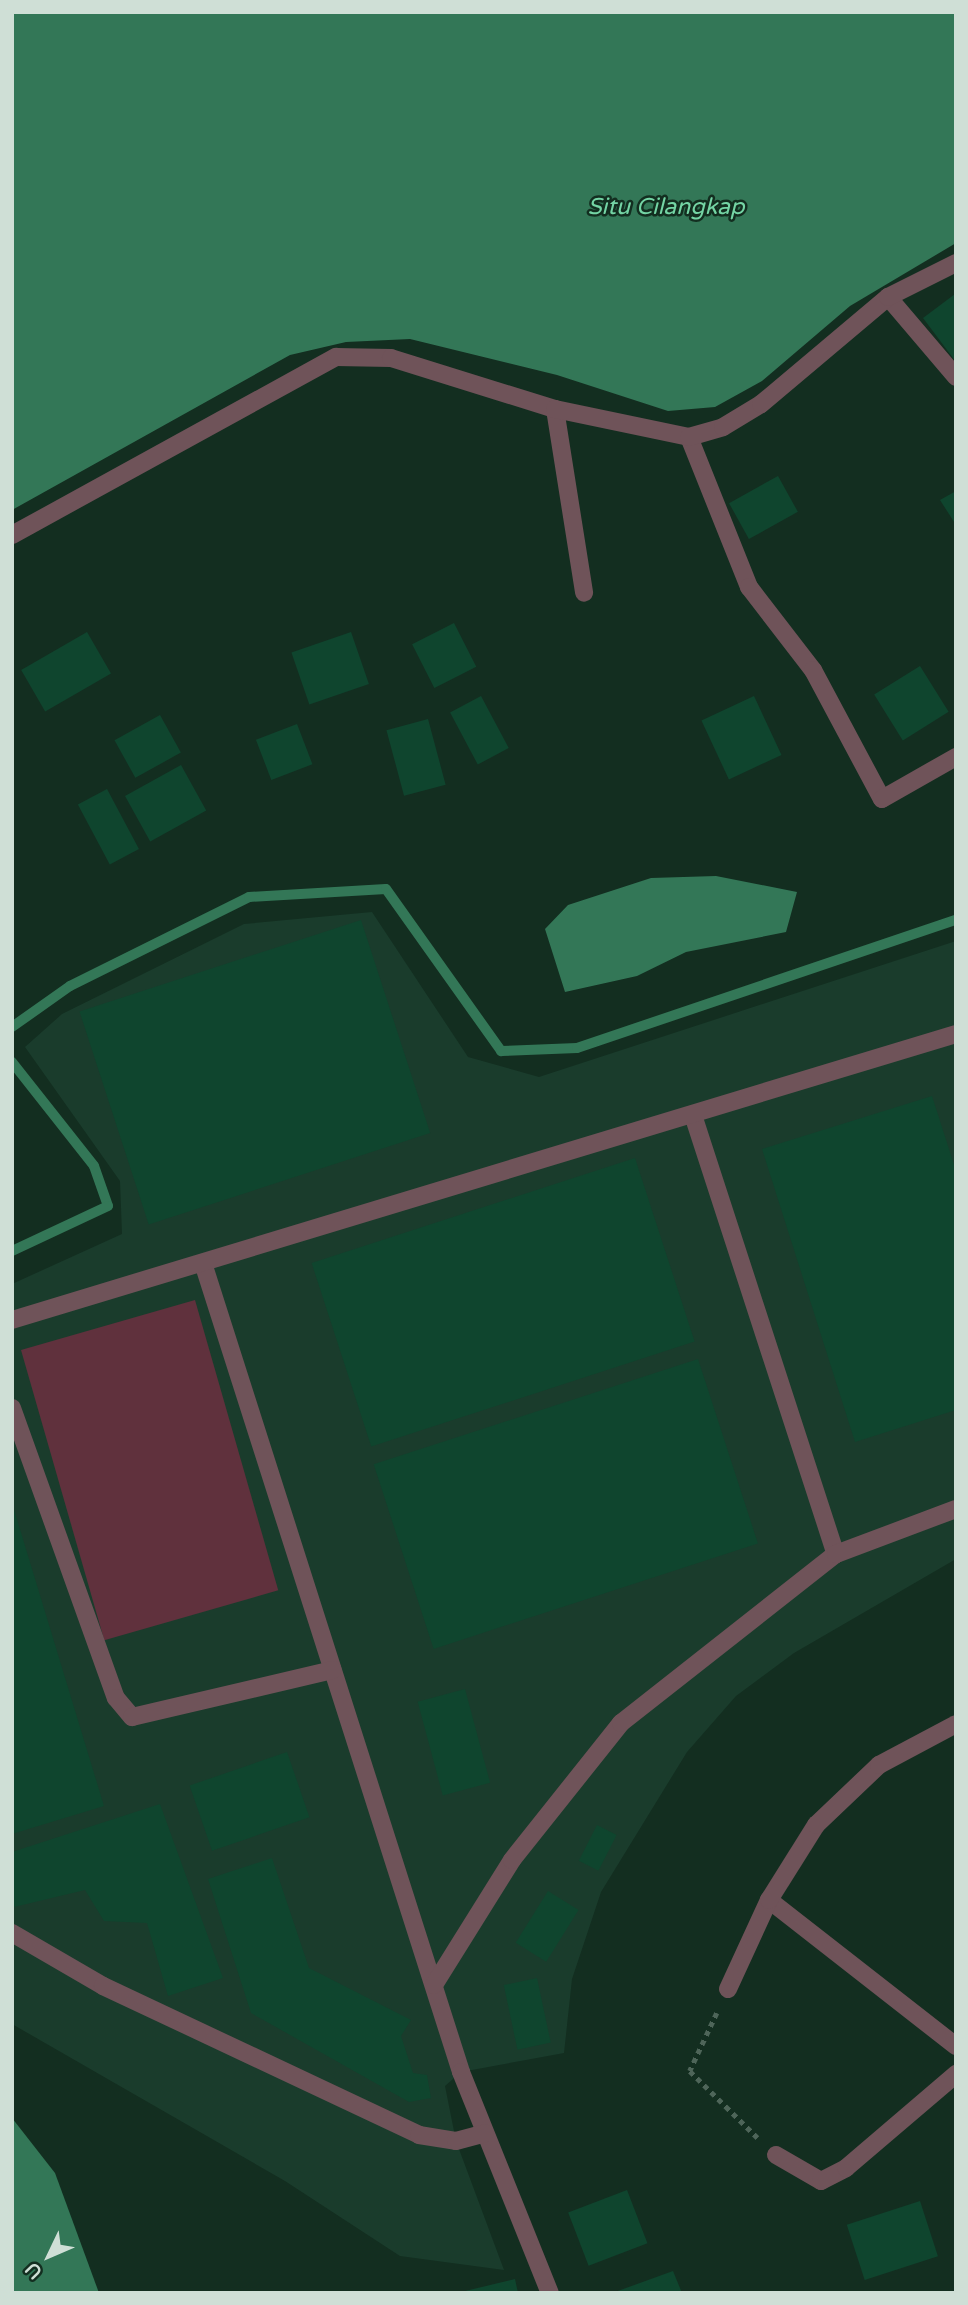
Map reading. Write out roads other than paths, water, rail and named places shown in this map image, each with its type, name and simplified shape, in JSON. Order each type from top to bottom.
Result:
[{"type":"street","points":[[12,535],[336,357],[391,358],[555,409],[689,437],[723,427],[761,404],[888,297],[956,263]]},
{"type":"street","points":[[888,297],[956,377]]},
{"type":"street","points":[[555,409],[584,593]]},
{"type":"street","points":[[689,437],[749,587],[813,670],[882,799],[956,757]]},
{"type":"street","points":[[12,1320],[956,1034]]},
{"type":"street","points":[[693,1115],[836,1554]]},
{"type":"street","points":[[203,1262],[434,1985],[485,2133],[550,2293]]},
{"type":"street","points":[[12,1408],[116,1698],[132,1717],[333,1670]]},
{"type":"street","points":[[434,1985],[512,1860],[621,1723],[836,1554],[956,1509]]},
{"type":"street","points":[[727,1989],[769,1900],[816,1825],[879,1765],[956,1724]]},
{"type":"street","points":[[769,1900],[956,2046]]},
{"type":"street","points":[[12,1933],[103,1986],[419,2135],[456,2141],[485,2133]]},
{"type":"street","points":[[776,2155],[821,2181],[846,2168],[956,2074]]},
{"type":"water","name":"Situ Cilangkap","points":[[12,12],[956,12],[956,243],[850,306],[762,381],[715,407],[668,411],[557,375],[410,339],[346,342],[290,355],[12,510]]},
{"type":"water","points":[[716,876],[797,892],[786,932],[686,952],[637,976],[565,992],[545,929],[568,905],[651,878]]},
{"type":"water","points":[[12,2118],[55,2173],[99,2293],[12,2293]]},
{"type":"waterway","points":[[12,1027],[70,986],[249,897],[386,889],[501,1051],[577,1048],[956,920]]},
{"type":"waterway","points":[[12,1062],[94,1166],[108,1206],[12,1251]]}]
